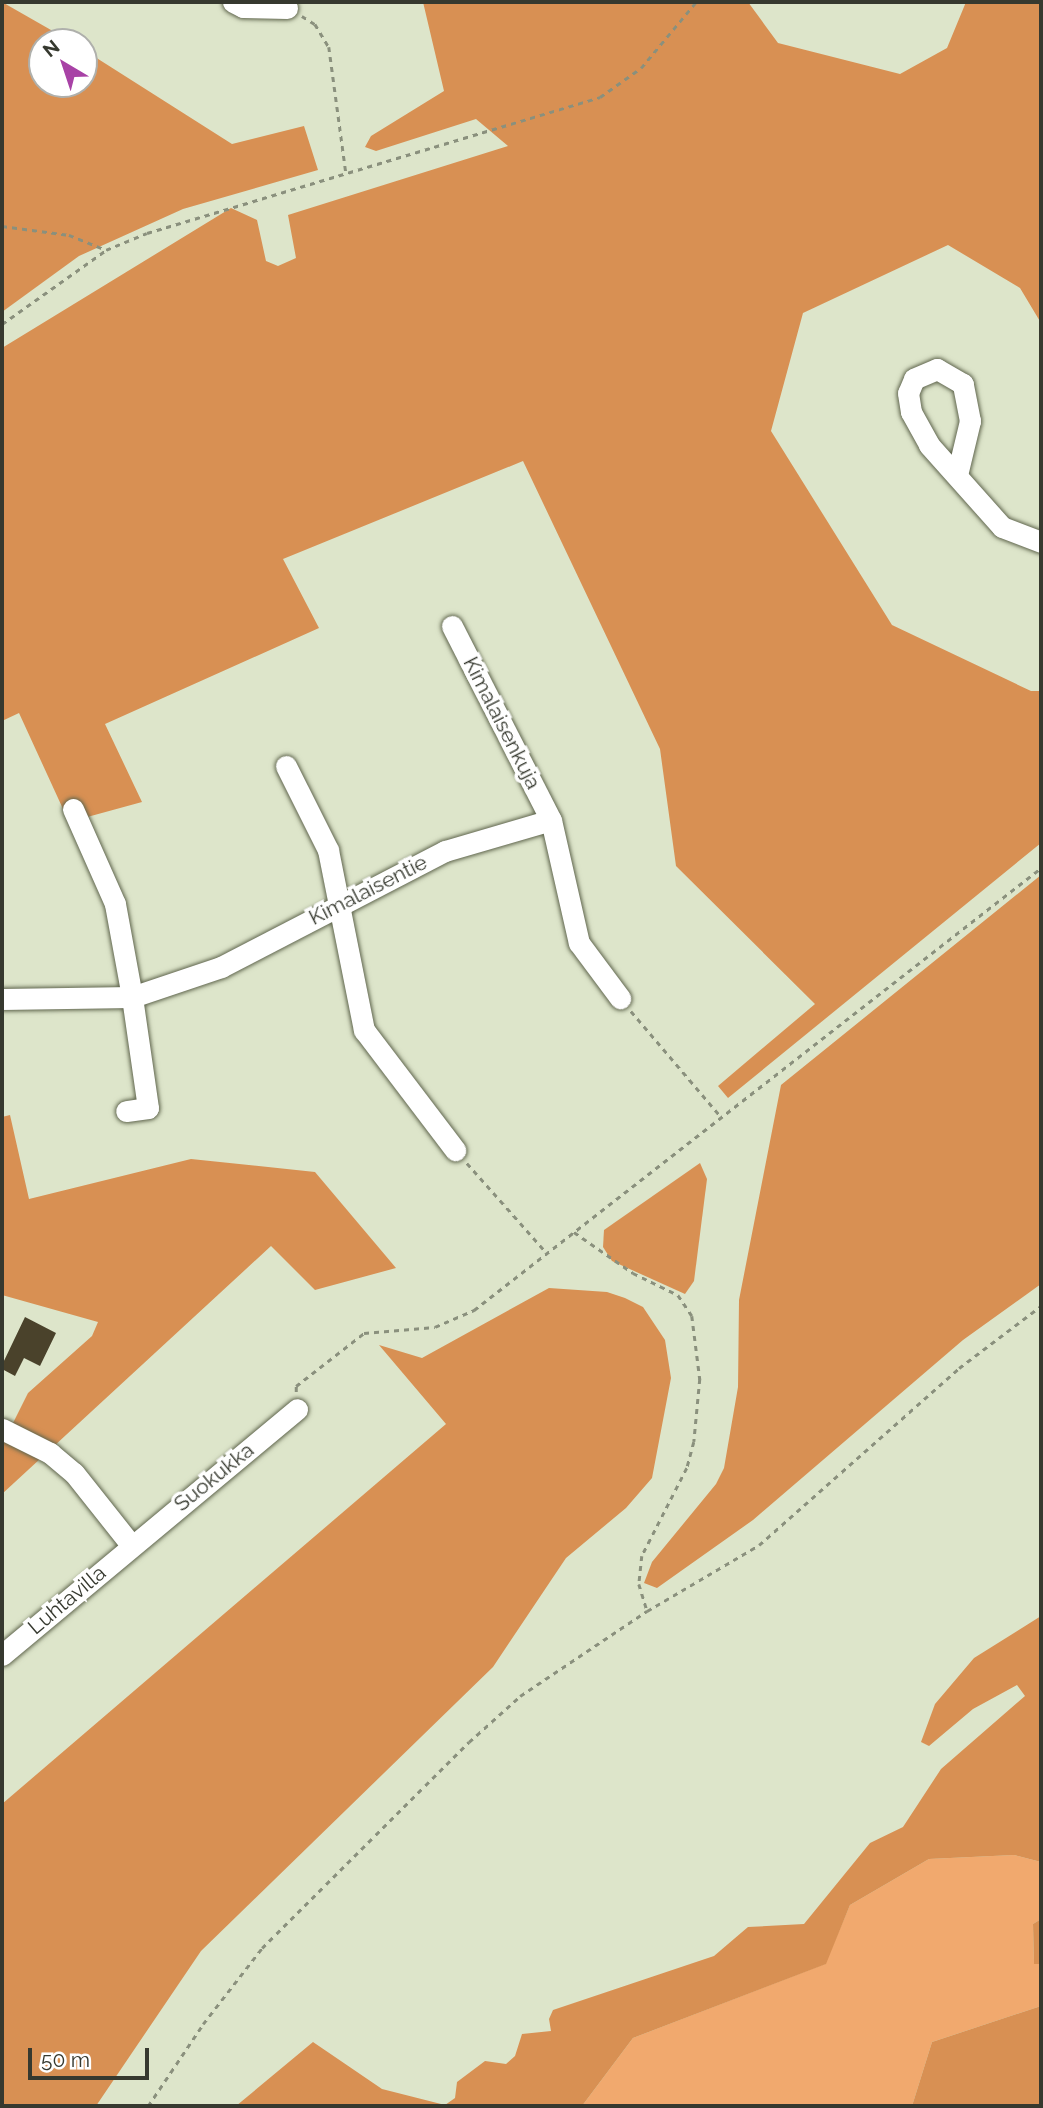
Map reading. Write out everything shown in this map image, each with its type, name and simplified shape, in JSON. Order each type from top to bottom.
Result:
[{"type":"street","points":[[233,2],[243,7],[286,8]]},
{"type":"street","points":[[957,475],[1002,527],[1041,542]]},
{"type":"street","name":"Kimalaisenkuja","points":[[452,626],[551,820]]},
{"type":"street","points":[[286,766],[328,850],[342,902],[364,1030],[455,1150]]},
{"type":"street","points":[[73,809],[83,839],[115,904],[132,997],[148,1108],[126,1111]]},
{"type":"street","points":[[551,820],[579,943],[620,998]]},
{"type":"street","name":"Kimalaisentie","points":[[2,999],[132,997],[221,967],[445,851],[551,820]]},
{"type":"street","name":"Suokukka","points":[[131,1545],[297,1409]]},
{"type":"street","points":[[2,1429],[50,1452],[74,1473],[131,1545]]},
{"type":"street","name":"Luhtavilla","points":[[2,1655],[131,1545]]},
{"type":"path","points":[[2,324],[106,250],[147,233],[600,97],[641,68],[696,2]]},
{"type":"path","points":[[286,8],[315,24],[329,47],[346,173]]},
{"type":"path","points":[[2,226],[69,235],[106,250]]},
{"type":"path","points":[[297,1409],[296,1387],[364,1332],[436,1327],[474,1310],[723,1119],[1041,868]]},
{"type":"path","points":[[620,998],[723,1119]]},
{"type":"path","points":[[455,1150],[547,1252]]},
{"type":"path","points":[[574,1232],[633,1273],[678,1295],[692,1316],[700,1379],[694,1442],[687,1468],[642,1556],[639,1584],[647,1611]]},
{"type":"path","points":[[148,2106],[235,1979],[418,1791],[520,1696],[647,1611],[759,1545],[959,1368],[1041,1307]]},
{"type":"shaded area","points":[[2,2],[48,28],[28,28],[28,98],[98,98],[98,59],[232,144],[304,126],[318,170],[183,209],[79,256],[2,312]]},
{"type":"shaded area","points":[[423,2],[748,2],[778,43],[900,74],[947,48],[966,2],[1041,2],[1041,323],[1020,288],[948,245],[803,313],[771,431],[892,625],[1031,691],[1041,691],[1041,843],[728,1098],[718,1086],[815,1004],[676,866],[660,749],[523,461],[283,559],[319,628],[105,724],[142,802],[69,822],[19,713],[2,721],[2,348],[231,208],[257,220],[266,261],[278,266],[296,258],[288,215],[508,146],[476,119],[376,151],[365,147],[371,136],[444,91]]},
{"type":"shaded area","points":[[1041,875],[1041,1284],[963,1340],[753,1520],[657,1588],[644,1583],[652,1562],[716,1484],[724,1468],[738,1387],[739,1300],[781,1085]]},
{"type":"shaded area","points":[[10,1115],[29,1199],[191,1159],[315,1172],[396,1268],[315,1290],[271,1246],[2,1494],[2,1445],[28,1393],[92,1336],[98,1322],[2,1295],[2,1117]]},
{"type":"shaded area","points":[[700,1163],[707,1179],[694,1281],[685,1294],[612,1261],[603,1247],[604,1230]]},
{"type":"shaded area","points":[[549,1288],[607,1292],[625,1298],[643,1307],[665,1340],[671,1378],[652,1478],[626,1508],[566,1558],[493,1667],[201,1951],[96,2106],[2,2106],[2,1804],[446,1424],[379,1345],[422,1358]]},
{"type":"shaded area","points":[[1041,1616],[1041,1862],[1014,1855],[929,1859],[850,1905],[826,1964],[633,2038],[582,2106],[236,2106],[313,2042],[382,2089],[445,2105],[455,2098],[457,2082],[485,2061],[506,2064],[515,2056],[522,2034],[551,2031],[549,2019],[553,2010],[714,1956],[748,1927],[804,1924],[870,1843],[903,1827],[941,1769],[1025,1696],[1017,1685],[973,1709],[929,1746],[921,1742],[935,1704],[974,1658]]},
{"type":"shaded area","points":[[1014,1855],[1041,1862],[1041,1919],[1033,1924],[1034,1964],[1041,1964],[1041,2006],[932,2042],[912,2106],[582,2106],[633,2038],[825,1964],[850,1905],[929,1859]]},
{"type":"shaded area","points":[[1041,1919],[1041,1964],[1034,1964],[1033,1924]]},
{"type":"shaded area","points":[[1041,2006],[1041,2106],[912,2106],[932,2042]]},
{"type":"building","points":[[25,1317],[56,1333],[40,1366],[24,1358],[15,1376],[2,1369],[2,1365]]}]
